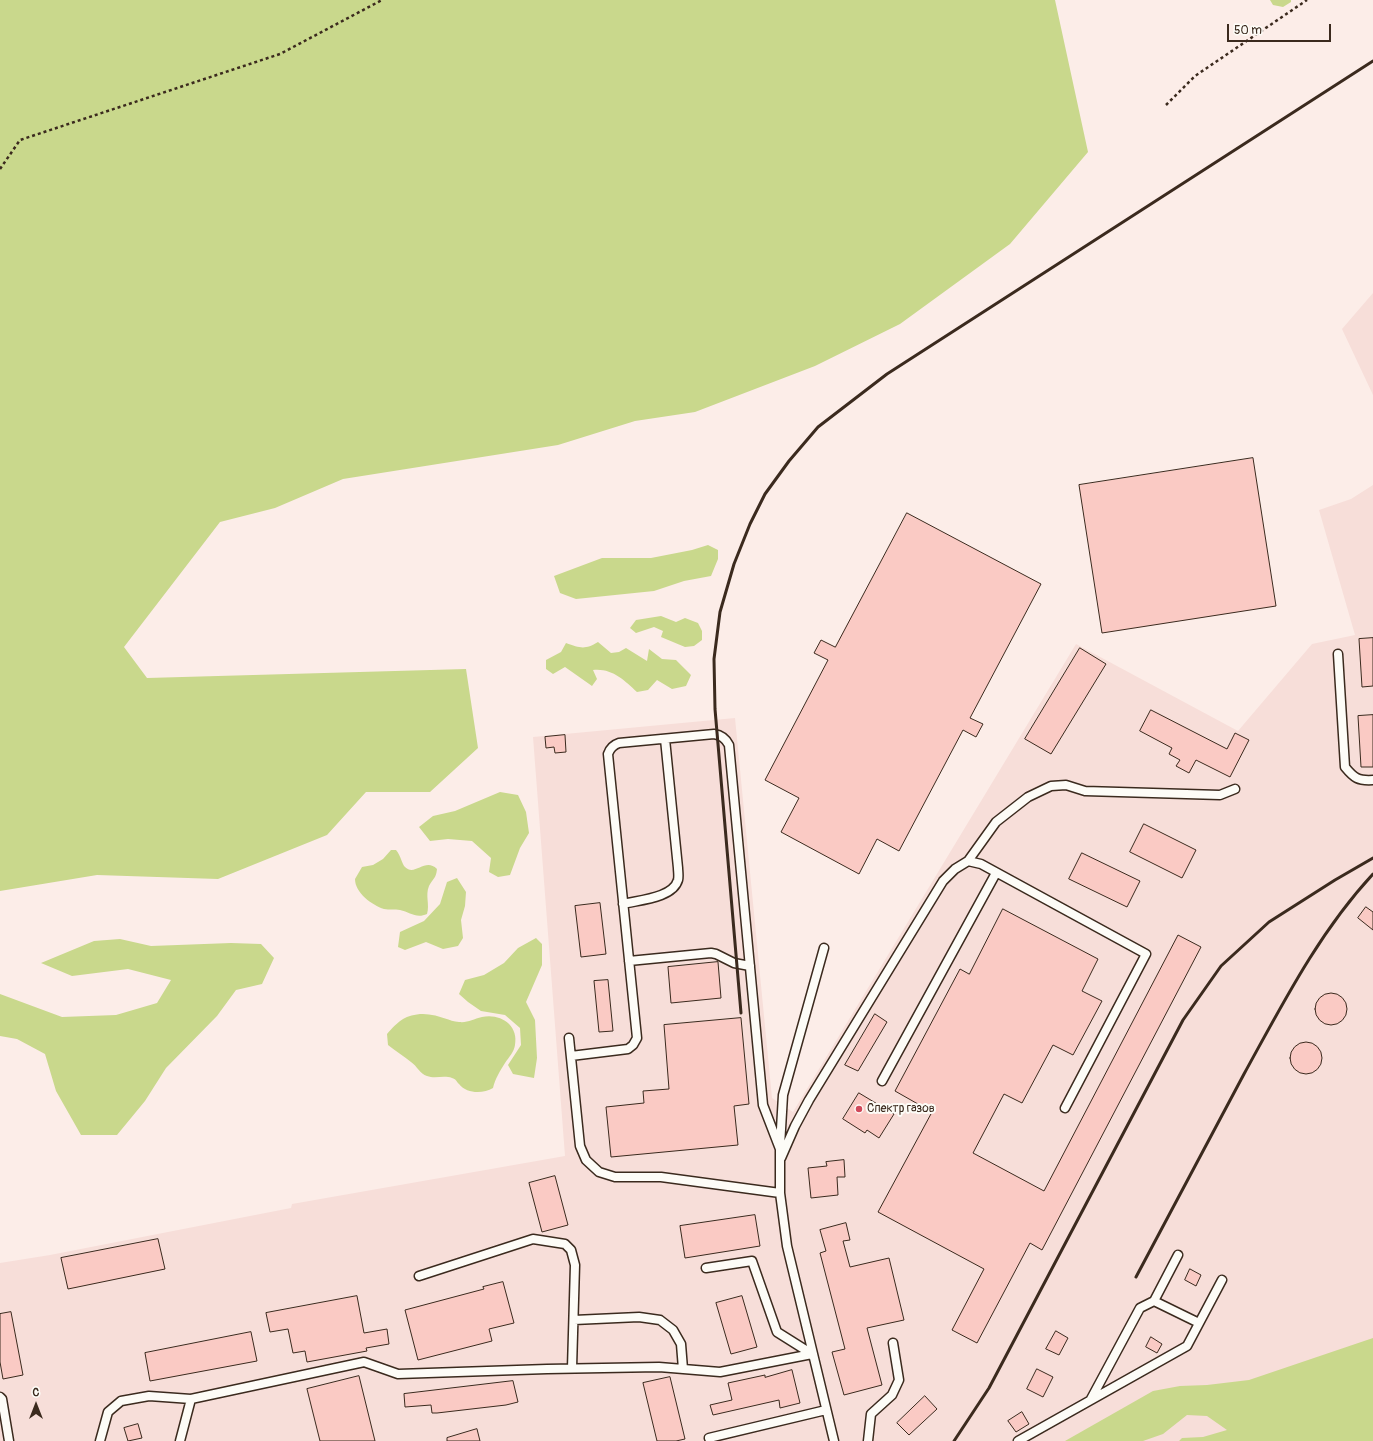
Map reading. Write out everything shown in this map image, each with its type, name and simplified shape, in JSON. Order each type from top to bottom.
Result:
[{"type":"lane","points":[[1338,654],[1345,767],[1354,778],[1367,781],[1373,780]]},
{"type":"lane","points":[[571,1056],[628,1049],[633,1045],[637,1038],[608,754],[610,749],[619,743],[714,734],[726,739],[730,745],[763,1105],[780,1149]]},
{"type":"lane","points":[[623,904],[660,896],[670,892],[678,881],[665,739]]},
{"type":"lane","points":[[780,1161],[795,1126],[809,1100],[943,881],[955,868],[968,861],[996,822],[1028,797],[1051,786],[1066,786],[1085,791],[1220,795],[1235,789]]},
{"type":"lane","points":[[968,861],[980,864],[1146,954],[1065,1108]]},
{"type":"lane","points":[[882,1081],[996,873]]},
{"type":"lane","points":[[824,948],[783,1095],[780,1149],[780,1193],[787,1246],[834,1441]]},
{"type":"lane","points":[[629,961],[711,953],[734,963],[750,966]]},
{"type":"lane","points":[[569,1038],[580,1146],[586,1160],[599,1172],[615,1178],[661,1177],[780,1193]]},
{"type":"lane","points":[[420,1276],[534,1239],[565,1244],[571,1250],[575,1265],[572,1368]]},
{"type":"lane","points":[[1090,1400],[1140,1308],[1154,1301],[1178,1255]]},
{"type":"lane","points":[[706,1268],[752,1261],[777,1332],[812,1354]]},
{"type":"lane","points":[[1018,1441],[1187,1346],[1222,1280]]},
{"type":"lane","points":[[1154,1301],[1199,1323]]},
{"type":"lane","points":[[574,1320],[639,1317],[660,1320],[673,1330],[681,1344],[683,1369]]},
{"type":"lane","points":[[868,1441],[871,1414],[892,1395],[899,1380],[893,1343]]},
{"type":"lane","points":[[100,1441],[108,1412],[121,1401],[149,1396],[191,1399],[364,1362],[398,1374],[572,1368],[659,1367],[720,1372],[812,1354]]},
{"type":"lane","points":[[0,1397],[2,1399],[9,1441]]},
{"type":"lane","points":[[180,1441],[191,1399]]},
{"type":"lane","points":[[709,1438],[826,1410]]},
{"type":"path","points":[[0,169],[20,140],[280,54],[382,0]]},
{"type":"path","points":[[1166,105],[1195,76],[1307,0]]},
{"type":"shaded area","points":[[1373,293],[1373,395],[1342,329]]},
{"type":"shaded area","points":[[1373,485],[1373,1441],[0,1441],[0,1263],[50,1255],[291,1208],[292,1204],[565,1156],[533,737],[735,718],[772,1098],[793,1112],[1076,644],[1238,731],[1312,644],[1355,635],[1319,510],[1351,499]]},
{"type":"green space","points":[[0,0],[1055,0],[1088,152],[1010,244],[900,324],[815,366],[695,412],[635,421],[558,445],[343,479],[275,508],[220,522],[124,647],[147,678],[466,669],[478,748],[430,792],[366,792],[327,835],[218,879],[97,875],[0,891]]},
{"type":"green space","points":[[1270,0],[1291,0],[1291,2],[1283,7],[1273,5]]},
{"type":"green space","points":[[708,545],[718,550],[718,559],[711,576],[684,581],[654,591],[576,599],[560,593],[554,576],[602,558],[651,558],[692,550]]},
{"type":"green space","points":[[661,616],[676,622],[685,618],[698,623],[702,631],[702,640],[694,646],[685,647],[661,637],[663,631],[654,627],[636,633],[630,628],[636,620]]},
{"type":"green space","points":[[598,642],[611,653],[619,652],[626,648],[647,661],[649,649],[662,659],[676,660],[691,675],[686,686],[672,689],[657,680],[648,690],[637,692],[622,679],[606,671],[593,670],[597,679],[592,686],[565,667],[553,674],[546,669],[546,660],[561,652],[566,643],[586,647]]},
{"type":"green space","points":[[500,792],[518,795],[526,812],[529,833],[520,848],[510,875],[498,877],[489,872],[491,858],[472,841],[448,839],[430,841],[419,827],[433,816],[455,811]]},
{"type":"green space","points":[[391,850],[396,850],[404,866],[409,869],[413,870],[428,865],[437,869],[435,877],[430,883],[428,889],[427,914],[420,916],[400,910],[384,909],[374,905],[361,894],[358,889],[355,879],[362,867],[373,865],[383,859]]},
{"type":"green space","points":[[457,878],[466,892],[465,906],[461,920],[463,938],[458,946],[443,949],[426,942],[405,950],[398,947],[400,932],[424,921],[440,904],[447,882]]},
{"type":"green space","points":[[536,938],[542,944],[542,965],[526,1002],[535,1020],[537,1058],[534,1078],[513,1074],[508,1065],[521,1045],[520,1028],[505,1015],[481,1011],[459,994],[465,980],[484,975],[504,963],[518,948]]},
{"type":"green space","points":[[120,939],[151,946],[231,943],[261,944],[274,958],[262,984],[236,990],[217,1016],[166,1068],[145,1101],[117,1135],[81,1135],[56,1091],[45,1054],[17,1039],[0,1036],[0,994],[62,1017],[116,1015],[157,1003],[171,980],[128,969],[72,976],[41,963],[94,941]]},
{"type":"green space","points":[[428,1014],[459,1022],[489,1016],[501,1019],[511,1026],[515,1038],[514,1048],[498,1075],[493,1088],[475,1092],[466,1090],[453,1078],[433,1077],[422,1074],[413,1064],[388,1045],[387,1034],[394,1026],[409,1016]]},
{"type":"green space","points":[[1373,1338],[1373,1441],[1179,1441],[1182,1438],[1203,1437],[1227,1430],[1207,1416],[1187,1415],[1163,1434],[1143,1441],[1065,1441],[1153,1391],[1180,1386],[1207,1385],[1249,1380]]},
{"type":"building","points":[[1253,458],[1276,606],[1102,633],[1079,485]]},
{"type":"building","points":[[907,513],[1041,584],[970,718],[983,724],[976,737],[963,730],[899,851],[877,839],[859,874],[781,832],[799,798],[765,780],[828,660],[814,653],[821,640],[835,647]]},
{"type":"building","points":[[1373,638],[1373,686],[1362,687],[1359,639]]},
{"type":"building","points":[[1080,648],[1106,664],[1051,754],[1025,739]]},
{"type":"building","points":[[1151,710],[1227,749],[1235,733],[1249,740],[1230,777],[1196,760],[1189,773],[1176,766],[1180,760],[1169,754],[1172,748],[1140,731]]},
{"type":"building","points":[[1373,715],[1373,767],[1361,767],[1358,716]]},
{"type":"building","points":[[565,735],[566,752],[555,753],[554,747],[546,748],[545,737]]},
{"type":"building","points":[[1144,824],[1196,850],[1182,878],[1130,852]]},
{"type":"building","points":[[1082,853],[1140,881],[1127,907],[1069,879]]},
{"type":"building","points":[[600,903],[606,954],[581,957],[575,906]]},
{"type":"building","points":[[1366,907],[1373,912],[1373,930],[1358,918]]},
{"type":"building","points":[[1003,909],[1098,959],[1082,991],[1102,1001],[1073,1055],[1053,1045],[1022,1103],[1004,1094],[973,1153],[1044,1191],[1178,935],[1201,947],[1042,1250],[1030,1243],[977,1343],[952,1330],[984,1269],[878,1212],[932,1112],[895,1091],[960,969],[969,974]]},
{"type":"building","points":[[718,962],[721,998],[671,1003],[668,967]]},
{"type":"building","points":[[608,980],[613,1031],[599,1032],[594,981]]},
{"type":"building","points":[[1328,993],[1334,993],[1344,1000],[1347,1009],[1346,1015],[1340,1022],[1334,1025],[1328,1025],[1318,1018],[1315,1012],[1315,1006],[1322,996]]},
{"type":"building","points":[[875,1014],[887,1022],[858,1071],[845,1065]]},
{"type":"building","points":[[741,1018],[749,1104],[734,1106],[738,1145],[611,1157],[606,1107],[644,1103],[643,1091],[669,1089],[664,1025]]},
{"type":"building","points":[[1303,1042],[1309,1042],[1319,1049],[1322,1058],[1321,1064],[1315,1071],[1309,1074],[1303,1074],[1293,1067],[1290,1061],[1290,1055],[1297,1045]]},
{"type":"building","points":[[859,1093],[894,1114],[879,1138],[867,1130],[865,1133],[843,1119]]},
{"type":"building","points":[[844,1160],[845,1177],[837,1177],[838,1195],[811,1198],[808,1168],[827,1166],[826,1162]]},
{"type":"building","points":[[555,1176],[568,1225],[542,1232],[529,1183]]},
{"type":"building","points":[[755,1215],[760,1246],[685,1258],[680,1226]]},
{"type":"building","points":[[846,1223],[850,1240],[843,1241],[850,1267],[889,1258],[904,1320],[867,1328],[882,1385],[844,1395],[832,1352],[845,1349],[820,1253],[826,1251],[820,1230]]},
{"type":"building","points":[[158,1239],[165,1269],[68,1289],[61,1258]]},
{"type":"building","points":[[1190,1269],[1201,1275],[1196,1286],[1185,1280]]},
{"type":"building","points":[[503,1282],[514,1323],[489,1329],[492,1341],[418,1360],[405,1310],[484,1289],[483,1287]]},
{"type":"building","points":[[357,1296],[364,1333],[387,1329],[389,1344],[366,1348],[367,1351],[307,1362],[305,1351],[293,1353],[288,1329],[270,1332],[266,1313]]},
{"type":"building","points":[[742,1296],[757,1347],[731,1354],[716,1303]]},
{"type":"building","points":[[11,1312],[23,1375],[3,1379],[0,1362],[0,1314]]},
{"type":"building","points":[[1056,1331],[1068,1338],[1059,1355],[1046,1349]]},
{"type":"building","points":[[251,1332],[257,1361],[150,1381],[145,1353]]},
{"type":"building","points":[[1151,1337],[1162,1344],[1157,1353],[1146,1347]]},
{"type":"building","points":[[1037,1369],[1053,1377],[1043,1397],[1027,1389]]},
{"type":"building","points":[[792,1370],[800,1403],[780,1408],[779,1400],[713,1415],[710,1405],[732,1400],[728,1383],[765,1375],[765,1377]]},
{"type":"building","points":[[359,1376],[375,1441],[320,1441],[307,1389]]},
{"type":"building","points":[[670,1377],[685,1439],[676,1441],[657,1441],[643,1383]]},
{"type":"building","points":[[513,1381],[518,1402],[506,1405],[437,1413],[432,1413],[431,1405],[405,1407],[404,1394]]},
{"type":"building","points":[[925,1396],[937,1409],[909,1435],[897,1423]]},
{"type":"building","points":[[1022,1412],[1029,1424],[1016,1432],[1008,1421]]},
{"type":"building","points":[[138,1424],[142,1438],[128,1441],[124,1428]]},
{"type":"building","points":[[477,1429],[480,1441],[447,1441],[447,1438]]},
{"type":"railway","points":[[741,1013],[715,709],[714,659],[720,612],[734,564],[750,524],[765,494],[789,461],[818,427],[887,374],[1373,61]]},
{"type":"railway","points":[[954,1441],[989,1388],[1183,1020],[1221,966],[1269,922],[1373,858]]},
{"type":"railway","points":[[1136,1277],[1244,1074],[1302,970],[1335,920],[1373,874]]},
{"type":"place","name":"Спектр газов","points":[[859,1109]]}]
